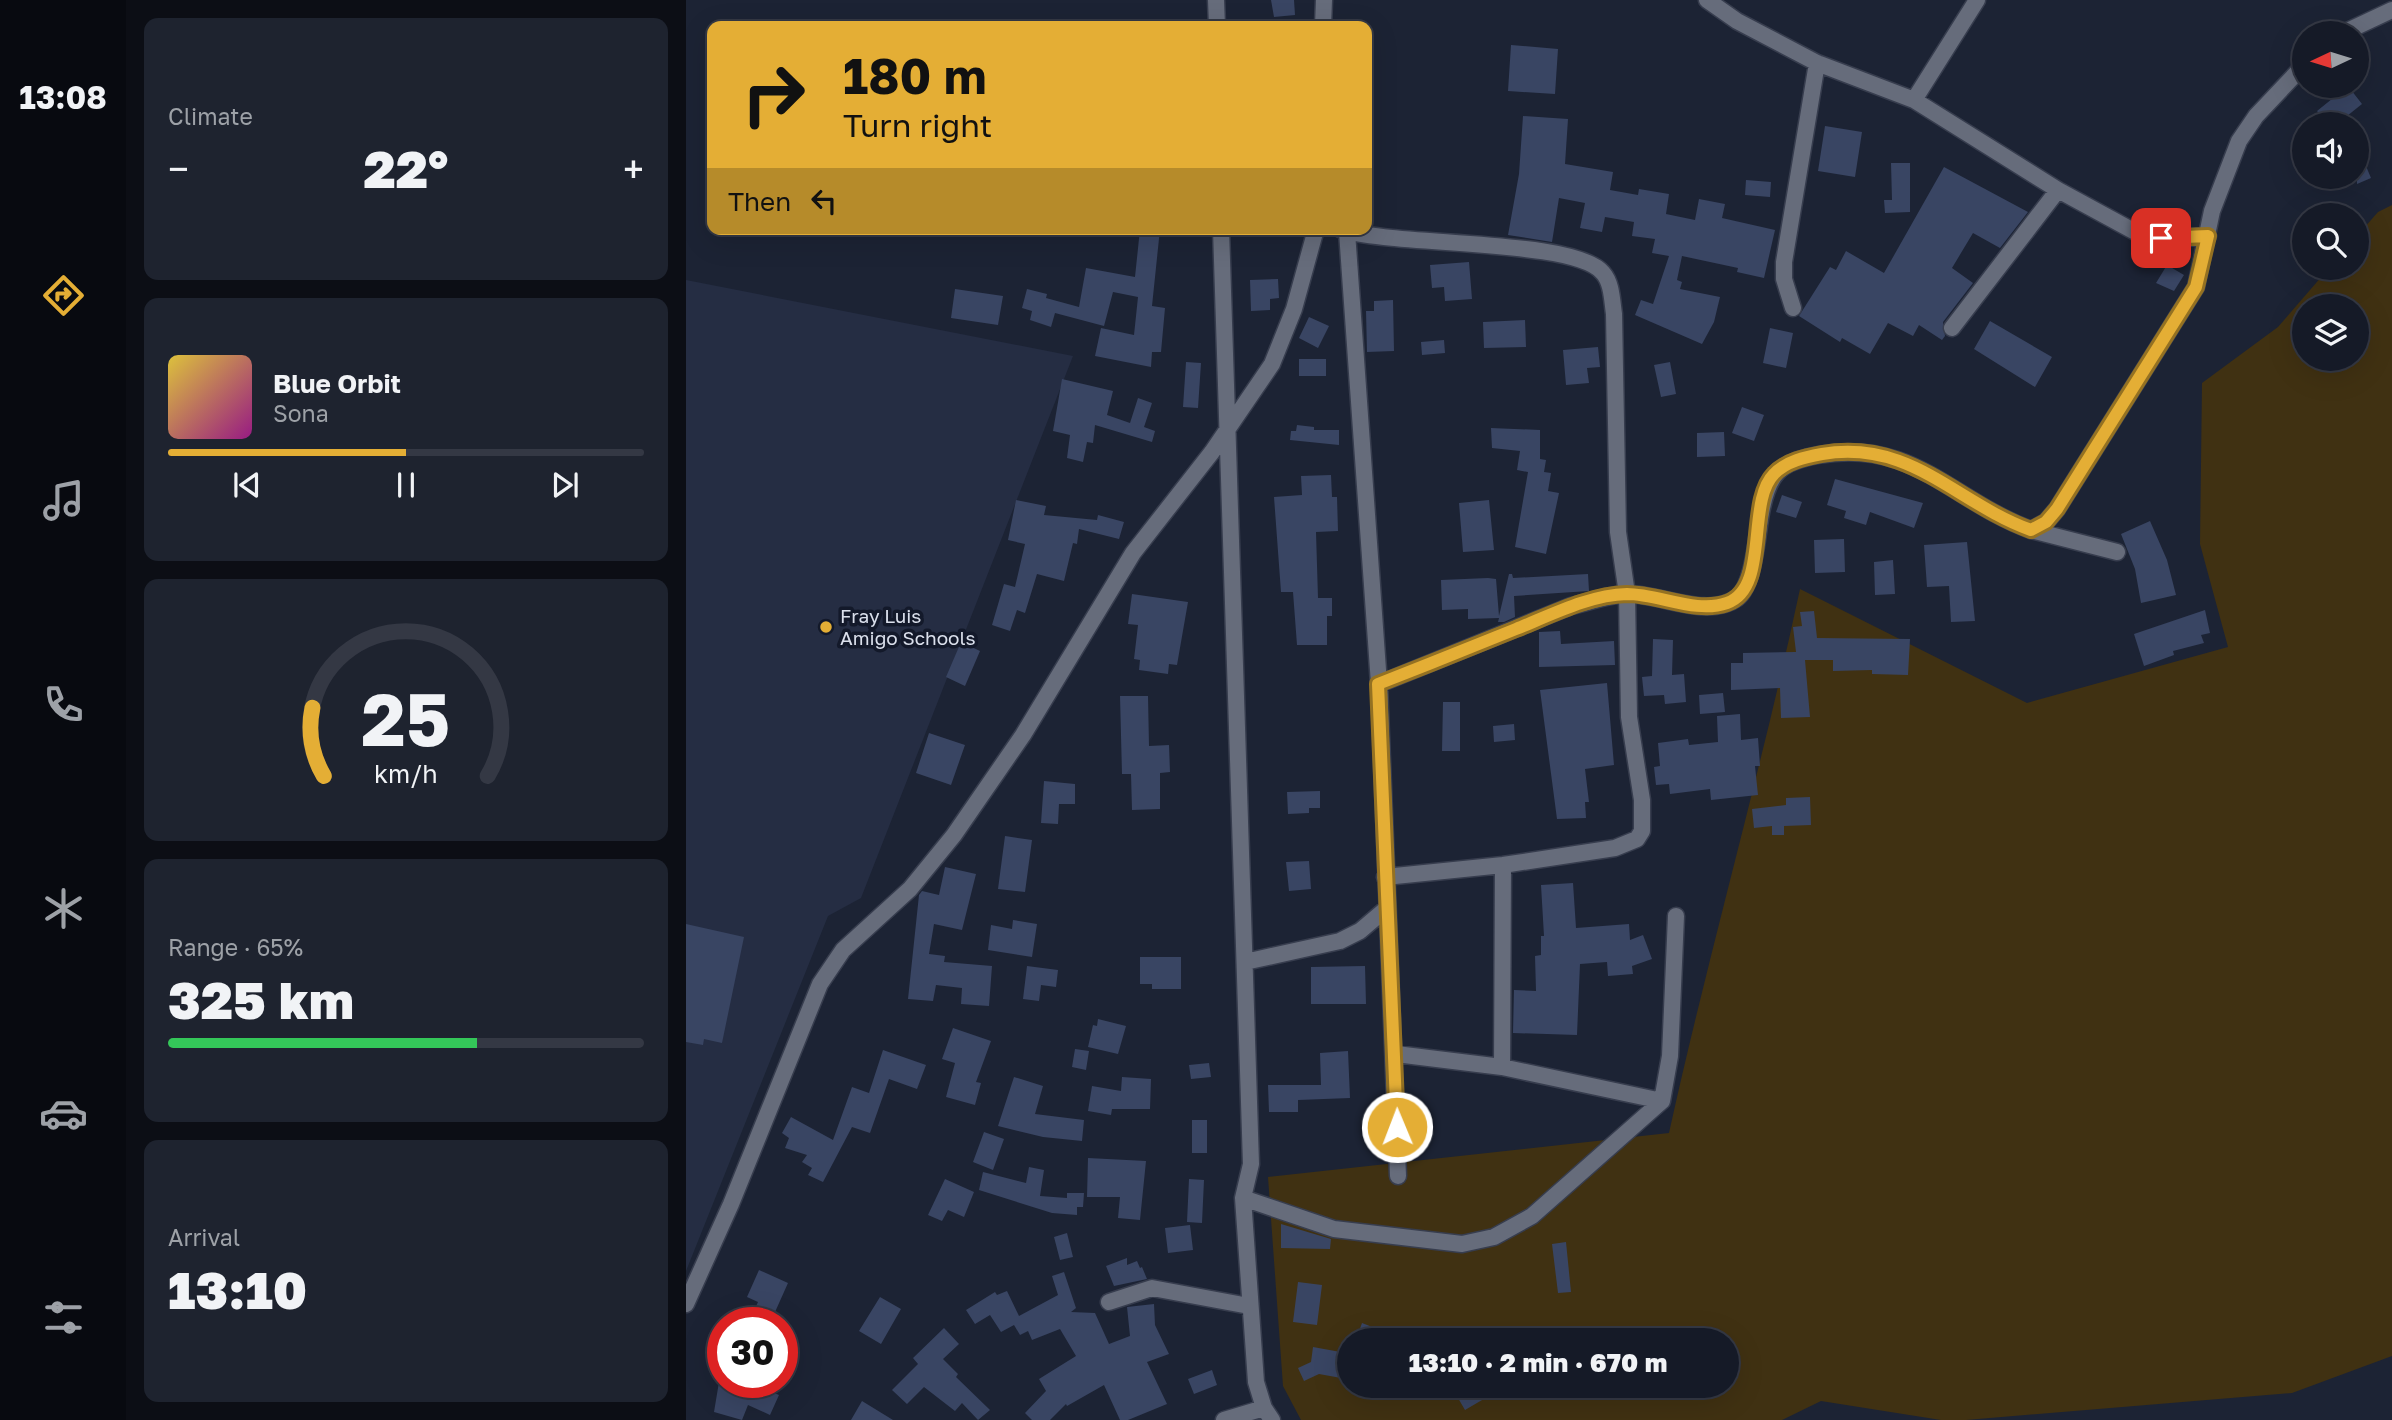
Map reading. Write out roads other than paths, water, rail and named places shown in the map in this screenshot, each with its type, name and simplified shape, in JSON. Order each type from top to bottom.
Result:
[{"type":"street","points":[[1216,0],[1216,21]]},
{"type":"street","points":[[1323,21],[1324,0]]},
{"type":"street","points":[[1707,0],[1737,21],[1817,64],[1914,100],[2058,190],[2138,234],[2161,238],[2208,236]]},
{"type":"street","points":[[1914,100],[1977,0]]},
{"type":"street","points":[[2369,21],[2392,10]]},
{"type":"street","points":[[1793,308],[1784,279],[1784,262],[1817,64]]},
{"type":"street","points":[[2031,530],[2046,522],[2057,509],[2196,287],[2218,190],[2239,141],[2256,116],[2292,78]]},
{"type":"street","points":[[1952,328],[2058,190]]},
{"type":"street","points":[[1372,233],[1534,250],[1582,260],[1603,273],[1609,286],[1614,314],[1618,532],[1627,594],[1629,717],[1642,800],[1642,831],[1627,845],[1503,865],[1385,877]]},
{"type":"street","points":[[1221,235],[1251,1164],[1243,1198],[1255,1382],[1268,1414],[1224,1420]]},
{"type":"street","points":[[686,1304],[731,1204],[820,984],[843,950],[909,889],[954,835],[1023,735],[1133,553],[1226,432],[1272,364],[1294,309],[1314,235]]},
{"type":"street","points":[[1343,235],[1378,684],[1385,877],[1396,1054],[1398,1176]]},
{"type":"street","points":[[1378,684],[1572,606],[1627,594],[1710,606],[1739,597],[1748,583],[1765,490],[1773,474],[1804,457],[1836,452],[1893,457],[1928,472],[2010,523],[2117,552]]},
{"type":"street","points":[[1240,837],[1232,852],[1242,1154],[1251,1164]]},
{"type":"street","points":[[1502,1066],[1503,865]]},
{"type":"street","points":[[1245,962],[1340,941],[1360,931],[1387,908]]},
{"type":"street","points":[[1243,1198],[1334,1228],[1462,1244],[1494,1237],[1532,1216],[1662,1101],[1670,1056],[1676,916]]},
{"type":"street","points":[[1396,1054],[1502,1066],[1662,1101]]},
{"type":"street","points":[[1109,1303],[1152,1288],[1249,1306]]},
{"type":"place","name":"Fray Luis Amigo Schools","points":[[826,627]]}]
